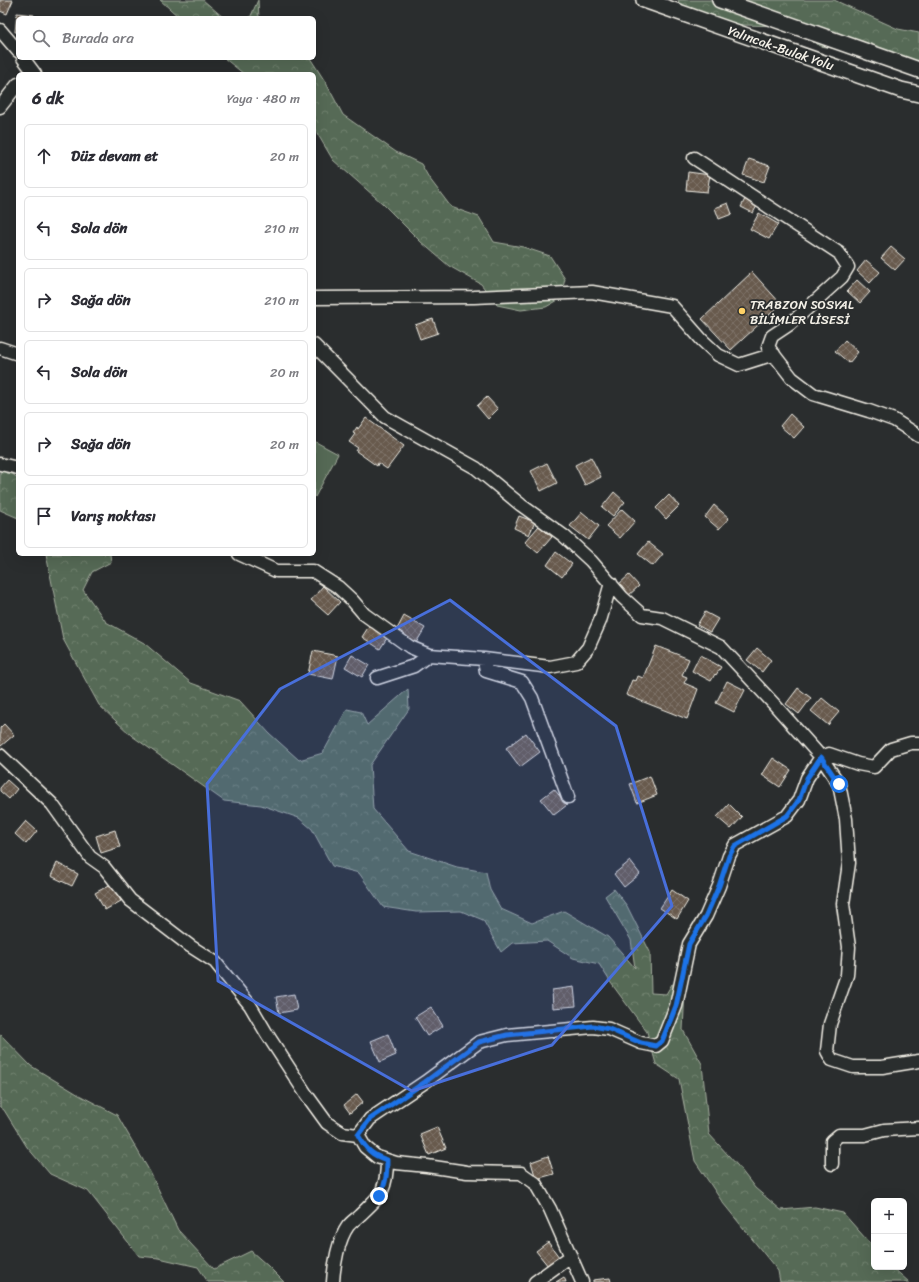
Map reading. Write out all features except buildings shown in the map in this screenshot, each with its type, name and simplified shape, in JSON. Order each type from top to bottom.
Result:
[{"type":"main road","name":"Yalıncak-Bulak Yolu","points":[[644,0],[901,90],[919,94]]},
{"type":"main road","name":"Yalıncak-Bulak Yolu","points":[[720,0],[919,70]]},
{"type":"street","points":[[0,30],[16,49]]},
{"type":"street","points":[[0,108],[16,87]]},
{"type":"street","points":[[694,158],[839,253],[848,267],[842,277],[790,324],[772,336],[768,347],[792,378],[813,394],[894,420],[919,436]]},
{"type":"street","points":[[316,298],[474,297],[592,292],[672,306],[702,340],[718,355],[739,365],[774,354]]},
{"type":"street","points":[[316,347],[385,417],[476,468],[521,505],[564,536],[591,561],[622,597],[642,615],[662,618],[721,647],[821,757],[839,784],[846,819],[849,864],[843,904],[849,947],[847,975],[830,1024],[827,1051],[832,1060],[853,1067],[882,1067],[919,1061]]},
{"type":"street","points":[[0,348],[16,353]]},
{"type":"street","points":[[0,464],[16,468]]},
{"type":"street","points":[[243,556],[276,571],[313,571],[338,587],[364,614],[410,647],[428,655],[484,659],[550,667],[576,662],[588,648],[600,621],[610,583]]},
{"type":"street","points":[[377,678],[414,666],[428,655]]},
{"type":"street","points":[[484,659],[486,671],[522,682],[540,719],[568,797]]},
{"type":"street","points":[[358,1135],[370,1119],[425,1082],[479,1042],[507,1035],[593,1026],[609,1029],[641,1043],[656,1046],[662,1041],[676,1006],[689,944],[706,916],[719,886],[729,856],[735,846],[787,816],[799,800],[807,778],[821,757],[829,754],[858,764],[874,767],[891,749],[911,743],[919,743]]},
{"type":"street","points":[[0,755],[52,804],[90,857],[104,867],[130,900],[190,946],[215,962],[250,1005],[306,1094],[327,1123],[342,1132],[358,1135],[365,1147],[376,1157],[396,1163],[467,1172],[521,1173],[535,1183],[550,1209],[582,1282]]},
{"type":"street","points":[[832,1164],[832,1141],[839,1135],[865,1135],[884,1130],[919,1128]]},
{"type":"street","points":[[333,1282],[333,1273],[339,1244],[348,1226],[379,1196],[384,1188],[387,1174],[387,1160]]},
{"type":"street","points":[[535,1282],[571,1256]]},
{"type":"highlighted area","points":[[450,600],[616,726],[672,906],[552,1045],[412,1091],[218,981],[207,784],[280,689]]},
{"type":"green space","points":[[160,0],[203,0],[222,16],[178,16]]},
{"type":"green space","points":[[258,0],[259,16],[251,16]]},
{"type":"green space","points":[[678,0],[834,0],[898,29],[919,33],[919,68],[902,61],[821,46],[781,26],[709,24],[682,10]]},
{"type":"green space","points":[[226,60],[311,60],[326,83],[343,115],[396,152],[421,164],[429,178],[451,207],[479,217],[494,242],[523,247],[550,256],[565,279],[560,299],[546,307],[521,310],[497,305],[481,284],[449,266],[421,242],[382,203],[333,160],[316,131],[316,72],[242,72]]},
{"type":"green space","points":[[316,442],[338,454],[316,495]]},
{"type":"green space","points":[[0,462],[16,477],[16,517],[0,510]]},
{"type":"green space","points":[[46,556],[110,556],[111,562],[92,572],[83,590],[106,622],[144,643],[191,683],[240,701],[269,733],[299,760],[323,753],[347,709],[361,712],[367,725],[408,689],[409,709],[370,765],[373,809],[409,851],[457,867],[486,872],[490,890],[501,909],[532,923],[564,911],[608,937],[635,968],[631,940],[605,896],[614,889],[627,906],[650,952],[651,993],[666,994],[672,984],[685,990],[683,1030],[702,1064],[709,1134],[738,1166],[755,1188],[781,1210],[815,1207],[843,1213],[871,1245],[871,1270],[895,1270],[909,1282],[780,1282],[778,1271],[723,1203],[695,1161],[679,1079],[656,1064],[647,1032],[599,964],[573,958],[547,941],[512,943],[501,952],[483,920],[461,911],[416,912],[383,907],[359,873],[332,866],[312,829],[299,818],[261,805],[224,801],[132,736],[99,705],[63,639]]},
{"type":"green space","points":[[0,1034],[31,1066],[79,1095],[117,1115],[150,1172],[178,1230],[214,1269],[251,1251],[284,1282],[208,1282],[198,1267],[159,1258],[139,1256],[88,1191],[50,1174],[27,1147],[4,1110],[0,1107]]},
{"type":"place","name":"TRABZON SOSYAL BİLİMLER LİSESİ","points":[[742,311]]},
{"type":"route","points":[[379,1196],[384,1188],[387,1174],[387,1160],[376,1157],[365,1147],[358,1135],[370,1119],[397,1102],[479,1042],[507,1035],[593,1026],[609,1029],[641,1043],[656,1046],[662,1041],[676,1006],[689,944],[706,916],[719,886],[729,856],[735,846],[787,816],[799,800],[807,778],[821,757],[839,784]]}]
